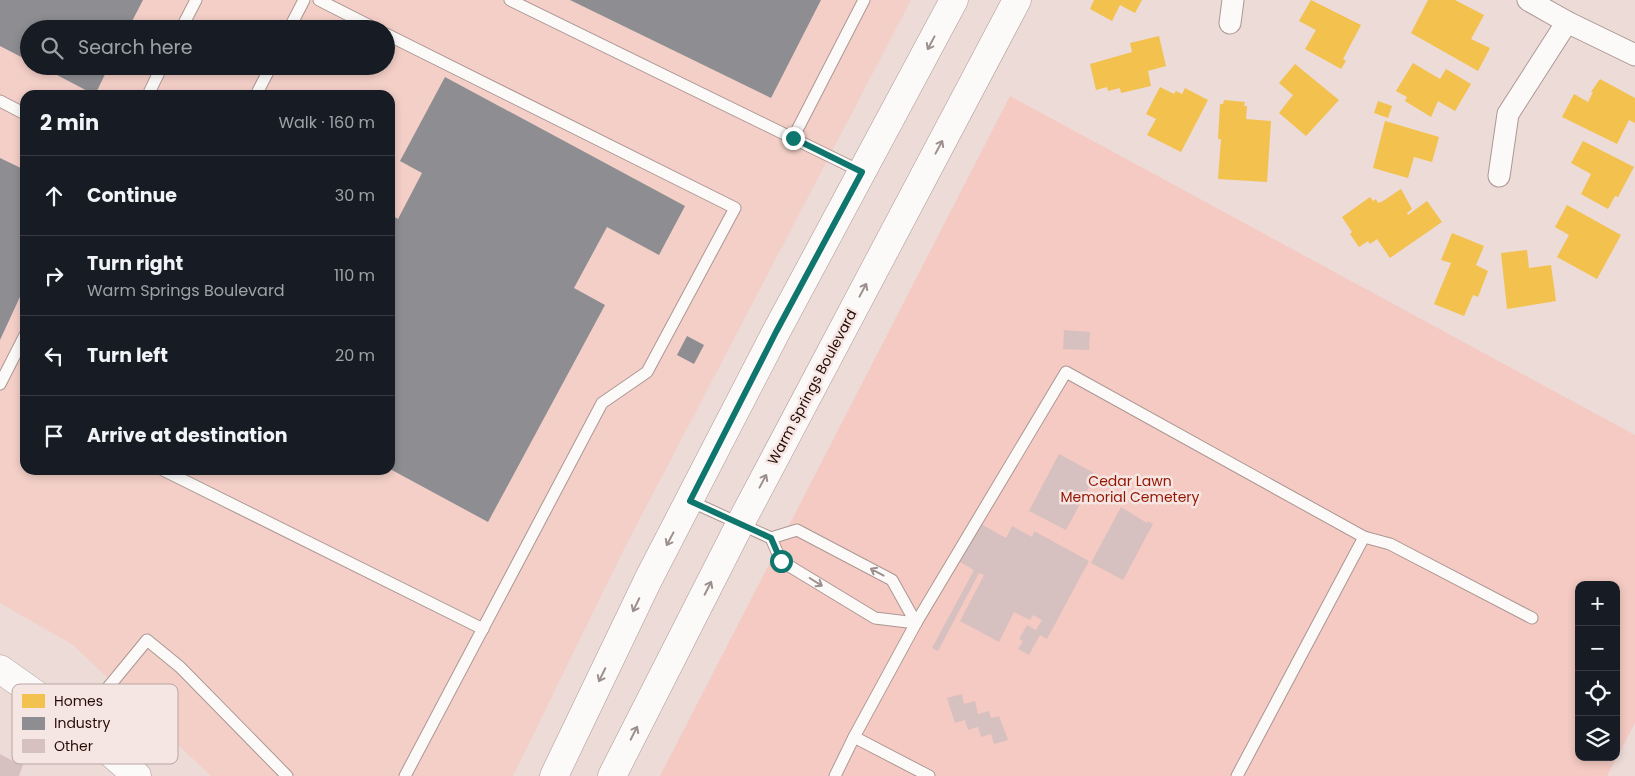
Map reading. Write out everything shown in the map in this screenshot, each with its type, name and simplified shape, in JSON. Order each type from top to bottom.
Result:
[{"type":"main road","points":[[554,776],[649,578],[776,332],[954,0]]},
{"type":"main road","name":"Warm Springs Boulevard","points":[[612,776],[740,524],[1016,0]]},
{"type":"main road","points":[[0,669],[21,684]]},
{"type":"main road","points":[[123,764],[137,776]]},
{"type":"street","points":[[1230,24],[1233,0]]},
{"type":"street","points":[[1528,0],[1567,22],[1635,55]]},
{"type":"street","points":[[1499,176],[1508,114],[1567,22]]},
{"type":"lane","points":[[186,20],[196,0]]},
{"type":"lane","points":[[294,20],[304,0]]},
{"type":"lane","points":[[319,0],[358,20]]},
{"type":"lane","points":[[510,0],[862,172]]},
{"type":"lane","points":[[793,138],[864,0]]},
{"type":"lane","points":[[395,38],[735,208],[647,372],[602,403],[406,776]]},
{"type":"lane","points":[[150,90],[158,75]]},
{"type":"lane","points":[[259,90],[266,75]]},
{"type":"lane","points":[[0,101],[20,111]]},
{"type":"lane","points":[[0,384],[20,345]]},
{"type":"lane","points":[[834,776],[916,623],[1066,372],[1364,537],[1390,544],[1532,618]]},
{"type":"lane","points":[[173,475],[483,629]]},
{"type":"lane","points":[[690,501],[771,538],[797,530],[892,580],[916,623]]},
{"type":"lane","points":[[1237,776],[1364,537]]},
{"type":"lane","points":[[771,538],[781,561],[875,618],[916,623]]},
{"type":"lane","points":[[111,684],[148,640],[180,667],[287,776]]},
{"type":"lane","points":[[854,737],[929,776]]},
{"type":"shaded area","points":[[0,0],[911,0],[623,551],[513,776],[211,776],[178,745],[178,684],[114,684],[73,645],[0,603]]},
{"type":"green space","name":"Cedar Lawn Memorial Cemetery","points":[[1010,96],[1635,435],[1635,723],[1620,751],[1620,581],[1575,581],[1575,761],[1615,761],[1607,776],[660,776]]},
{"type":"building: Homes","points":[[1094,0],[1142,0],[1135,13],[1120,5],[1112,21],[1090,9]]},
{"type":"building: Homes","points":[[1311,0],[1361,25],[1343,59],[1346,61],[1341,69],[1305,49],[1316,30],[1299,21]]},
{"type":"building: Homes","points":[[1428,0],[1455,0],[1484,15],[1471,39],[1490,48],[1478,71],[1411,33]]},
{"type":"building: Homes","points":[[1159,36],[1166,66],[1148,71],[1151,86],[1121,93],[1120,88],[1108,91],[1107,87],[1096,90],[1090,64],[1132,52],[1130,43]]},
{"type":"building: Homes","points":[[1413,63],[1440,79],[1446,69],[1471,84],[1455,111],[1438,101],[1431,117],[1405,101],[1407,97],[1396,91]]},
{"type":"building: Homes","points":[[1295,64],[1339,100],[1306,136],[1279,113],[1293,95],[1279,83]]},
{"type":"building: Homes","points":[[1600,79],[1635,98],[1635,123],[1629,120],[1617,144],[1562,117],[1574,94],[1588,102],[1593,92],[1591,92]]},
{"type":"building: Homes","points":[[1160,87],[1174,94],[1176,91],[1182,94],[1185,88],[1208,100],[1181,152],[1147,135],[1156,119],[1146,114]]},
{"type":"building: Homes","points":[[1224,100],[1245,102],[1244,106],[1247,106],[1246,119],[1271,121],[1267,182],[1218,179],[1221,139],[1218,139],[1220,104],[1223,104]]},
{"type":"building: Homes","points":[[1378,101],[1392,106],[1388,118],[1374,113]]},
{"type":"building: Homes","points":[[1385,121],[1439,137],[1432,162],[1414,157],[1408,178],[1373,168]]},
{"type":"building: Homes","points":[[1583,141],[1634,167],[1618,197],[1615,196],[1608,209],[1581,194],[1591,174],[1571,163]]},
{"type":"building: Homes","points":[[1401,189],[1412,209],[1407,213],[1408,215],[1427,201],[1442,222],[1390,258],[1377,239],[1370,244],[1368,241],[1359,247],[1342,217],[1370,197],[1373,201],[1376,199],[1378,203]]},
{"type":"building: Homes","points":[[1567,205],[1621,235],[1597,279],[1557,257],[1569,235],[1555,227]]},
{"type":"building: Homes","points":[[1452,233],[1484,246],[1476,265],[1488,271],[1478,297],[1473,295],[1464,316],[1434,304],[1451,263],[1441,260]]},
{"type":"building: Homes","points":[[1527,250],[1529,268],[1551,265],[1556,301],[1507,309],[1501,253]]},
{"type":"building: Industry","points":[[0,0],[143,0],[133,20],[20,20],[20,56],[0,46]]},
{"type":"building: Industry","points":[[570,0],[821,0],[771,98]]},
{"type":"building: Industry","points":[[57,75],[105,75],[97,90],[86,90]]},
{"type":"building: Industry","points":[[445,77],[685,206],[659,255],[607,227],[574,288],[605,305],[488,522],[395,472],[395,217],[398,219],[422,173],[400,161]]},
{"type":"building: Industry","points":[[0,158],[20,168],[20,297],[0,340]]},
{"type":"building: Industry","points":[[687,336],[704,345],[694,364],[677,355]]},
{"type":"building: Other","points":[[1064,330],[1090,332],[1089,350],[1063,349]]},
{"type":"building: Other","points":[[1059,454],[1096,474],[1066,530],[1029,511]]},
{"type":"building: Other","points":[[1121,507],[1147,523],[1148,521],[1153,524],[1123,580],[1091,563]]},
{"type":"building: Other","points":[[981,524],[1006,538],[1012,526],[1032,537],[1034,531],[1089,561],[1047,639],[1040,635],[1029,655],[1018,649],[1023,641],[1019,639],[1027,625],[1036,630],[1042,620],[1033,615],[1030,620],[1014,612],[999,642],[960,621],[984,575],[979,573],[938,651],[932,648],[974,570],[960,562]]},
{"type":"building: Other","points":[[962,694],[964,704],[975,701],[978,714],[989,711],[991,718],[999,716],[1008,740],[994,744],[991,734],[981,737],[978,727],[968,730],[965,720],[955,723],[947,698]]},
{"type":"building: Other","points":[[0,754],[12,760],[12,764],[23,764],[19,776],[0,776]]},
{"type":"route","points":[[781,561],[771,538],[690,501],[776,332],[862,172],[793,138]]}]
